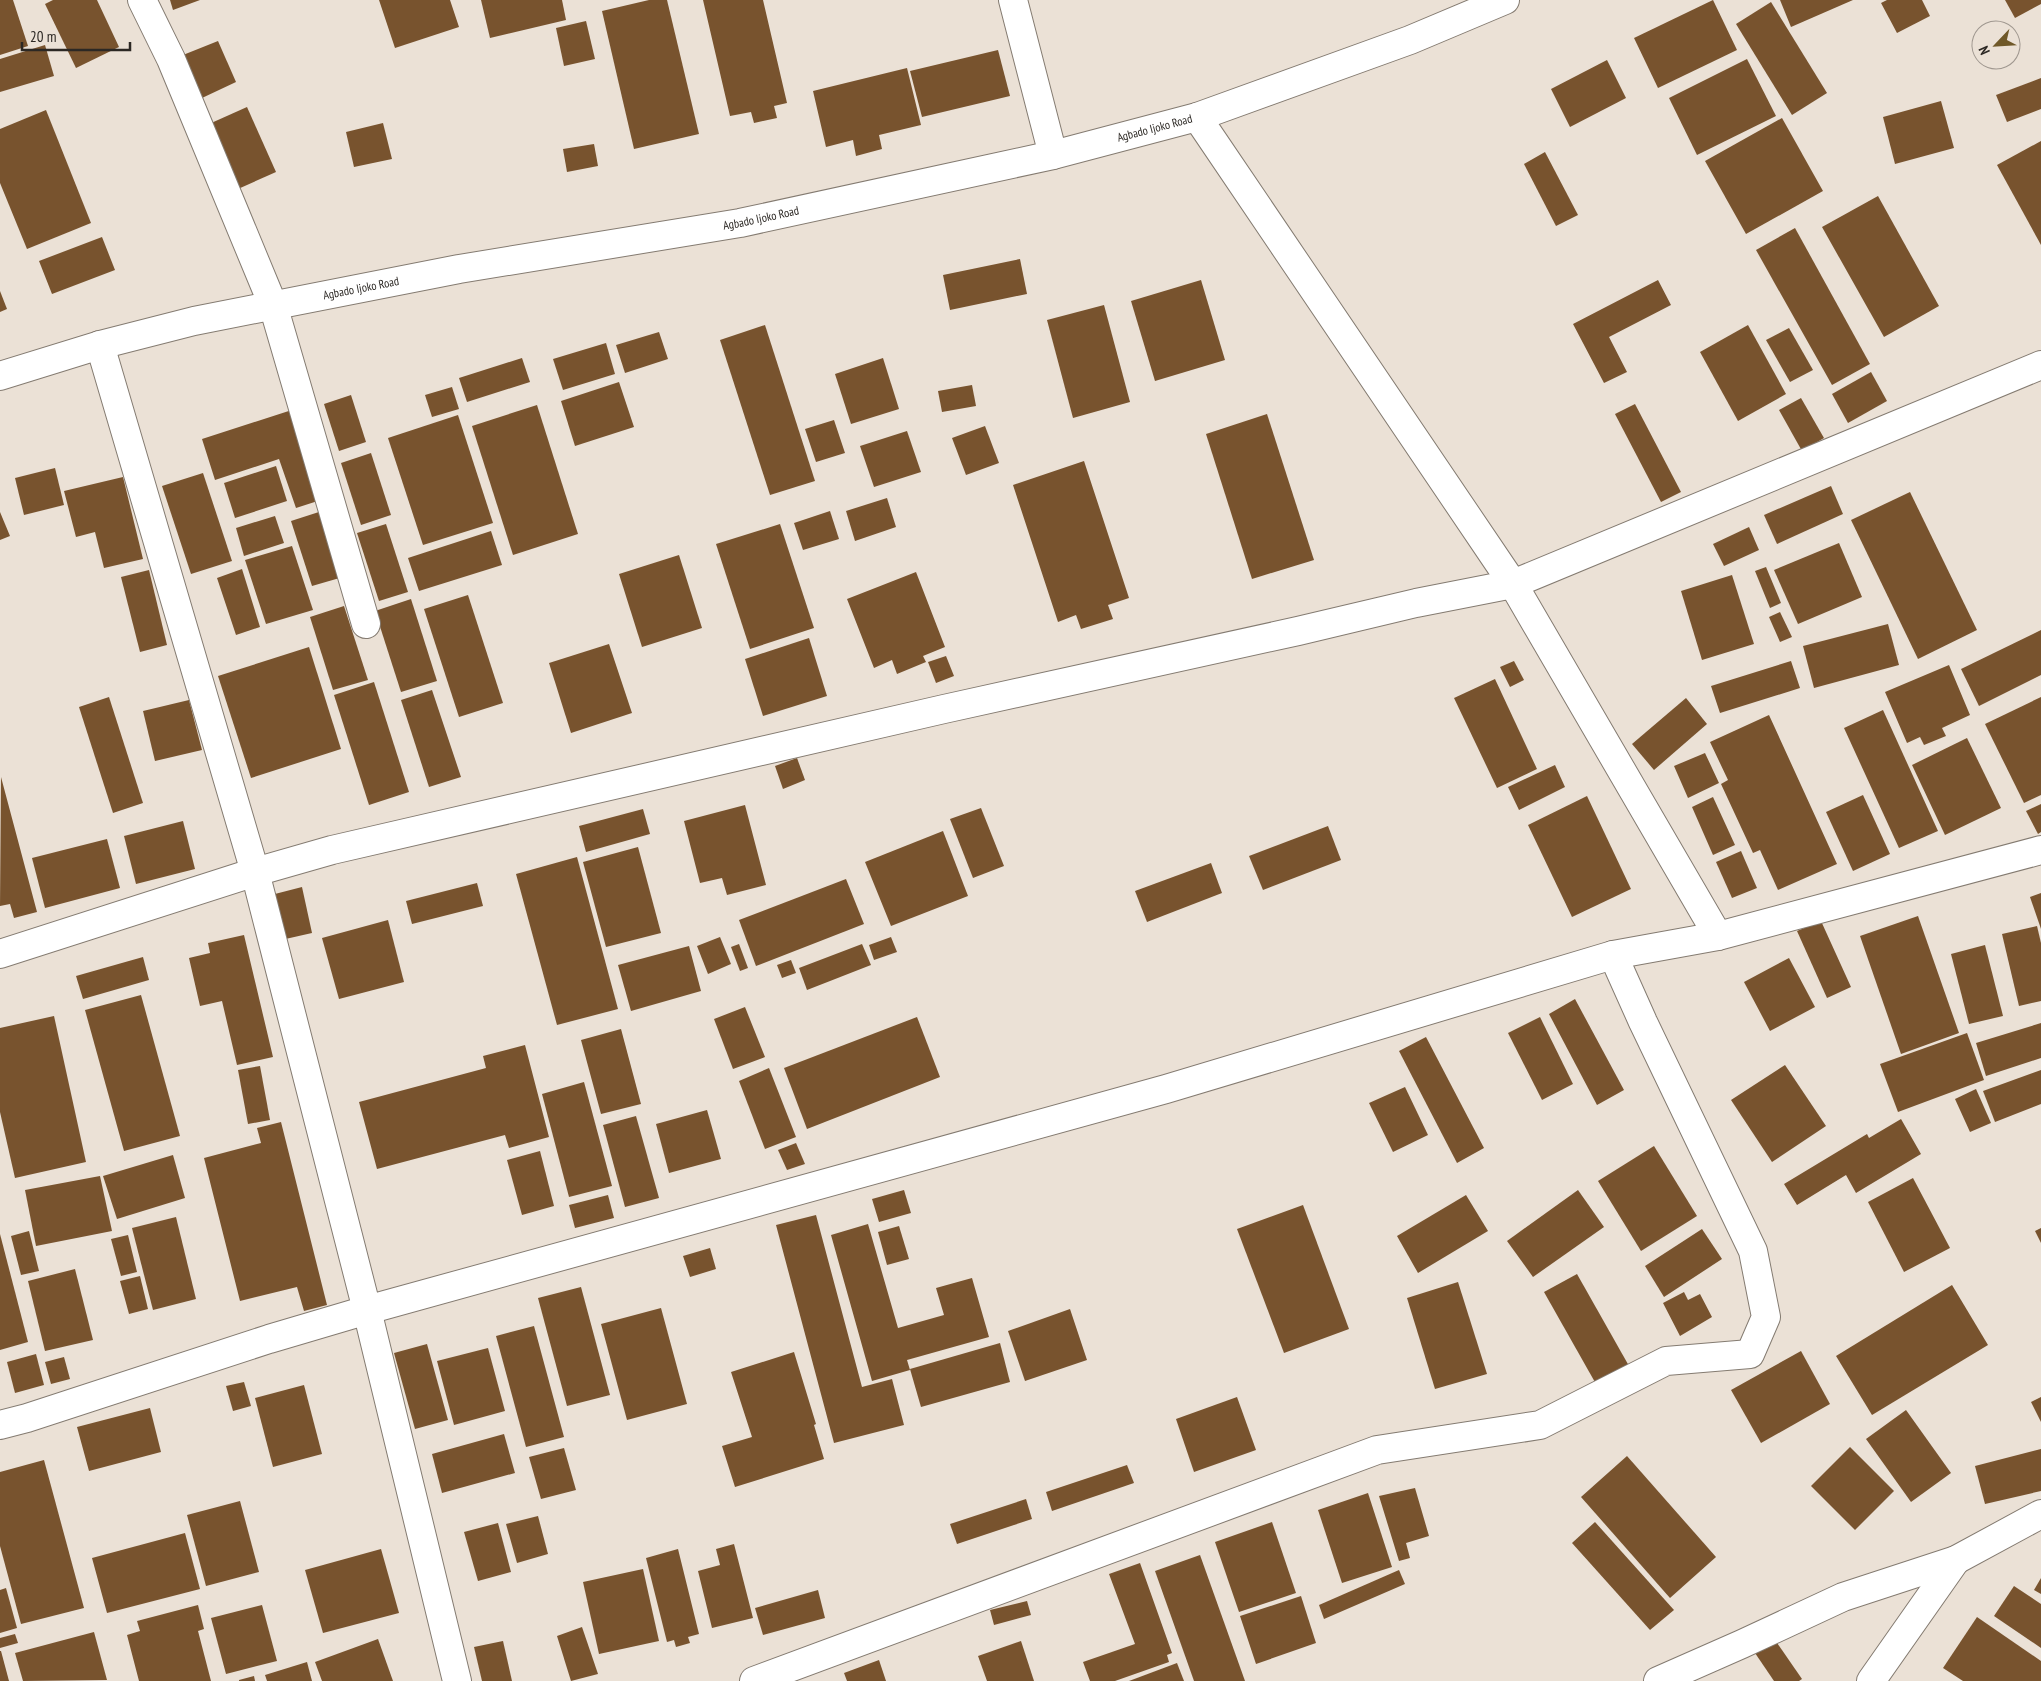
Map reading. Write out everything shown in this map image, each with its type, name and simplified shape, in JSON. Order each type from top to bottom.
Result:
[{"type":"street","points":[[142,0],[171,58],[273,305],[366,624]]},
{"type":"street","points":[[1013,0],[1053,155]]},
{"type":"street","name":"Agbado Ijoko Road","points":[[0,376],[100,345],[194,321],[459,269],[740,223],[1053,155],[1197,117],[1410,40],[1505,0]]},
{"type":"street","points":[[1197,117],[1513,584],[1718,936]]},
{"type":"street","points":[[100,345],[255,872],[367,1310],[457,1681]]},
{"type":"street","points":[[0,954],[255,872],[332,850],[944,709],[1416,603],[1513,584],[2041,365]]},
{"type":"street","points":[[0,1425],[27,1418],[269,1339],[367,1310],[1166,1089],[1613,955],[1718,936],[2041,850]]},
{"type":"street","points":[[754,1681],[1377,1450],[1540,1425],[1666,1361],[1750,1354],[1766,1317],[1753,1252],[1613,955]]},
{"type":"street","points":[[1658,1681],[1843,1597],[1956,1560],[2041,1514]]},
{"type":"street","points":[[1871,1681],[1956,1560]]},
{"type":"building","points":[[0,0],[13,0],[28,46],[0,55]]},
{"type":"building","points":[[53,0],[97,0],[119,47],[76,68],[45,4]]},
{"type":"building","points":[[170,0],[200,0],[173,10]]},
{"type":"building","points":[[379,0],[450,0],[459,27],[395,48]]},
{"type":"building","points":[[481,0],[562,0],[566,20],[490,38]]},
{"type":"building","points":[[649,0],[667,0],[699,134],[634,149],[602,11]]},
{"type":"building","points":[[703,0],[763,0],[787,103],[774,106],[777,118],[754,123],[751,112],[730,116]]},
{"type":"building","points":[[1713,0],[1737,50],[1658,88],[1634,38]]},
{"type":"building","points":[[1780,0],[1853,0],[1791,27]]},
{"type":"building","points":[[1887,0],[1922,0],[1930,16],[1897,33],[1881,3]]},
{"type":"building","points":[[2005,0],[2041,0],[2041,4],[2015,18]]},
{"type":"building","points":[[1771,2],[1827,93],[1792,115],[1736,24]]},
{"type":"building","points":[[586,21],[595,59],[564,66],[556,28]]},
{"type":"building","points":[[218,41],[236,82],[202,98],[183,55]]},
{"type":"building","points":[[45,45],[54,76],[0,92],[0,59]]},
{"type":"building","points":[[998,50],[1010,96],[922,117],[910,71]]},
{"type":"building","points":[[1747,59],[1776,116],[1697,155],[1669,98]]},
{"type":"building","points":[[1607,60],[1626,98],[1570,127],[1551,89]]},
{"type":"building","points":[[907,68],[921,125],[879,135],[882,149],[856,156],[853,140],[826,147],[813,91]]},
{"type":"building","points":[[2041,78],[2041,109],[2007,122],[1996,95]]},
{"type":"building","points":[[1941,101],[1954,148],[1895,164],[1883,117]]},
{"type":"building","points":[[247,107],[276,172],[238,189],[209,124]]},
{"type":"building","points":[[46,110],[91,223],[27,249],[0,183],[0,129]]},
{"type":"building","points":[[1782,118],[1823,191],[1746,234],[1705,161]]},
{"type":"building","points":[[383,123],[392,159],[354,167],[346,132]]},
{"type":"building","points":[[2041,141],[2041,245],[1997,165]]},
{"type":"building","points":[[594,144],[598,166],[567,172],[563,149]]},
{"type":"building","points":[[1545,152],[1578,215],[1556,226],[1524,164]]},
{"type":"building","points":[[1878,196],[1939,306],[1884,337],[1822,227]]},
{"type":"building","points":[[1795,228],[1870,364],[1832,385],[1756,250]]},
{"type":"building","points":[[102,237],[115,270],[52,294],[39,261]]},
{"type":"building","points":[[1020,259],[1027,294],[950,310],[943,275]]},
{"type":"building","points":[[1201,280],[1225,360],[1155,381],[1131,301]]},
{"type":"building","points":[[1658,280],[1671,305],[1609,337],[1627,372],[1604,383],[1573,324]]},
{"type":"building","points":[[0,291],[7,309],[0,312]]},
{"type":"building","points":[[1104,305],[1130,402],[1073,418],[1047,320]]},
{"type":"building","points":[[765,325],[815,481],[770,495],[720,340]]},
{"type":"building","points":[[1748,325],[1786,394],[1738,421],[1700,352]]},
{"type":"building","points":[[1789,328],[1813,370],[1790,382],[1766,340]]},
{"type":"building","points":[[659,332],[668,359],[625,373],[616,345]]},
{"type":"building","points":[[606,343],[615,374],[563,390],[553,359]]},
{"type":"building","points":[[522,358],[530,382],[467,402],[459,378]]},
{"type":"building","points":[[883,358],[899,409],[851,424],[835,374]]},
{"type":"building","points":[[1871,372],[1887,401],[1848,423],[1832,394]]},
{"type":"building","points":[[619,382],[634,427],[575,446],[561,401]]},
{"type":"building","points":[[972,385],[976,406],[942,412],[938,391]]},
{"type":"building","points":[[452,387],[459,409],[432,417],[425,395]]},
{"type":"building","points":[[351,395],[366,442],[339,451],[324,404]]},
{"type":"building","points":[[1801,398],[1824,438],[1802,451],[1779,410]]},
{"type":"building","points":[[1635,404],[1681,492],[1661,502],[1615,414]]},
{"type":"building","points":[[537,405],[578,534],[513,555],[472,426]]},
{"type":"building","points":[[298,408],[327,498],[296,508],[279,459],[215,480],[202,439]]},
{"type":"building","points":[[1267,414],[1314,560],[1252,579],[1206,434]]},
{"type":"building","points":[[458,415],[493,523],[423,545],[388,438]]},
{"type":"building","points":[[834,420],[845,453],[816,462],[805,429]]},
{"type":"building","points":[[985,426],[999,463],[966,475],[952,438]]},
{"type":"building","points":[[907,431],[921,472],[874,487],[860,446]]},
{"type":"building","points":[[371,453],[391,515],[361,525],[341,463]]},
{"type":"building","points":[[1084,461],[1129,598],[1108,605],[1113,619],[1081,629],[1076,615],[1058,622],[1013,485]]},
{"type":"building","points":[[276,466],[287,501],[235,518],[224,483]]},
{"type":"building","points":[[55,468],[64,505],[24,515],[15,478]]},
{"type":"building","points":[[203,473],[232,561],[191,574],[162,486]]},
{"type":"building","points":[[123,477],[143,559],[104,568],[95,532],[76,537],[64,491]]},
{"type":"building","points":[[1831,486],[1843,514],[1777,544],[1764,515]]},
{"type":"building","points":[[1910,492],[1977,630],[1918,659],[1851,520]]},
{"type":"building","points":[[887,498],[896,527],[855,541],[846,511]]},
{"type":"building","points":[[322,511],[343,577],[312,586],[291,521]]},
{"type":"building","points":[[830,511],[839,539],[803,550],[794,523]]},
{"type":"building","points":[[0,512],[10,536],[0,540]]},
{"type":"building","points":[[275,516],[284,543],[244,556],[236,528]]},
{"type":"building","points":[[386,524],[408,592],[379,601],[357,533]]},
{"type":"building","points":[[780,524],[814,628],[750,649],[716,544]]},
{"type":"building","points":[[1749,527],[1759,550],[1724,566],[1713,544]]},
{"type":"building","points":[[491,531],[502,565],[419,591],[408,558]]},
{"type":"building","points":[[1839,543],[1862,597],[1798,624],[1774,570]]},
{"type":"building","points":[[292,546],[313,610],[266,624],[245,560]]},
{"type":"building","points":[[679,555],[702,628],[642,647],[619,574]]},
{"type":"building","points":[[1766,567],[1781,603],[1770,608],[1755,571]]},
{"type":"building","points":[[242,569],[260,627],[236,635],[217,578]]},
{"type":"building","points":[[149,570],[167,645],[140,652],[121,577]]},
{"type":"building","points":[[916,572],[945,647],[923,656],[926,662],[897,674],[892,660],[874,668],[847,599]]},
{"type":"building","points":[[1732,575],[1754,644],[1702,660],[1681,591]]},
{"type":"building","points":[[468,595],[503,703],[459,717],[424,609]]},
{"type":"building","points":[[411,599],[437,681],[401,692],[375,611]]},
{"type":"building","points":[[344,606],[368,680],[333,690],[310,617]]},
{"type":"building","points":[[1780,612],[1792,637],[1780,642],[1769,617]]},
{"type":"building","points":[[1888,624],[1899,665],[1814,688],[1803,646]]},
{"type":"building","points":[[2041,630],[2041,675],[1979,706],[1961,669]]},
{"type":"building","points":[[809,638],[827,696],[763,716],[745,659]]},
{"type":"building","points":[[609,644],[632,713],[571,733],[549,663]]},
{"type":"building","points":[[309,647],[341,749],[251,778],[218,676]]},
{"type":"building","points":[[946,656],[954,676],[936,683],[928,662]]},
{"type":"building","points":[[1514,661],[1524,680],[1510,687],[1500,667]]},
{"type":"building","points":[[1791,661],[1800,688],[1720,713],[1711,686]]},
{"type":"building","points":[[1949,665],[1970,715],[1942,728],[1946,736],[1924,745],[1920,737],[1907,743],[1885,692]]},
{"type":"building","points":[[1495,679],[1537,769],[1497,788],[1454,698]]},
{"type":"building","points":[[374,682],[409,792],[369,805],[334,695]]},
{"type":"building","points":[[432,690],[461,777],[429,787],[401,700]]},
{"type":"building","points":[[109,697],[143,803],[113,813],[79,707]]},
{"type":"building","points":[[2041,697],[2041,795],[2024,803],[1985,724]]},
{"type":"building","points":[[1686,698],[1707,724],[1654,770],[1632,744]]},
{"type":"building","points":[[189,700],[202,750],[155,761],[143,711]]},
{"type":"building","points":[[1883,710],[1938,831],[1899,848],[1844,728]]},
{"type":"building","points":[[1769,715],[1837,864],[1778,890],[1760,850],[1753,853],[1721,784],[1728,780],[1710,742]]},
{"type":"building","points":[[1967,738],[2001,808],[1945,835],[1912,765]]},
{"type":"building","points":[[1705,753],[1719,783],[1688,798],[1674,766]]},
{"type":"building","points":[[797,758],[805,780],[783,789],[775,766]]},
{"type":"building","points":[[1555,765],[1565,787],[1519,810],[1508,787]]},
{"type":"building","points":[[1,777],[37,912],[14,918],[10,904],[0,906]]},
{"type":"building","points":[[1863,795],[1890,854],[1853,871],[1826,812]]},
{"type":"building","points":[[1587,796],[1631,889],[1572,917],[1528,825]]},
{"type":"building","points":[[1713,797],[1735,845],[1713,855],[1692,807]]},
{"type":"building","points":[[2041,804],[2041,832],[2038,834],[2026,811]]},
{"type":"building","points":[[745,805],[766,885],[727,895],[722,878],[700,883],[684,821]]},
{"type":"building","points":[[981,808],[1004,866],[973,878],[950,819]]},
{"type":"building","points":[[643,809],[650,834],[586,852],[579,826]]},
{"type":"building","points":[[183,821],[195,869],[136,884],[124,836]]},
{"type":"building","points":[[1328,826],[1341,860],[1263,890],[1249,856]]},
{"type":"building","points":[[943,831],[968,896],[891,926],[865,862]]},
{"type":"building","points":[[107,839],[120,888],[45,908],[32,858]]},
{"type":"building","points":[[638,847],[661,933],[606,947],[583,862]]},
{"type":"building","points":[[1741,851],[1757,888],[1732,898],[1716,862]]},
{"type":"building","points":[[577,857],[618,1009],[557,1025],[516,874]]},
{"type":"building","points":[[1211,863],[1222,893],[1147,922],[1135,891]]},
{"type":"building","points":[[846,879],[864,924],[756,966],[739,920]]},
{"type":"building","points":[[477,883],[483,906],[412,924],[406,901]]},
{"type":"building","points":[[302,887],[312,933],[281,940],[271,895]]},
{"type":"building","points":[[2041,893],[2041,929],[2030,897]]},
{"type":"building","points":[[1918,916],[1959,1033],[1901,1054],[1860,936]]},
{"type":"building","points":[[388,920],[404,982],[339,999],[322,938]]},
{"type":"building","points":[[1821,921],[1851,987],[1827,998],[1797,931]]},
{"type":"building","points":[[2037,926],[2041,943],[2041,1001],[2019,1006],[2002,934]]},
{"type":"building","points":[[244,935],[273,1057],[237,1065],[222,1001],[200,1006],[189,958],[210,953],[208,943]]},
{"type":"building","points":[[720,937],[731,964],[708,974],[697,946]]},
{"type":"building","points":[[891,937],[897,952],[874,960],[869,945]]},
{"type":"building","points":[[739,944],[748,968],[740,971],[731,947]]},
{"type":"building","points":[[862,944],[871,965],[807,990],[799,968]]},
{"type":"building","points":[[1985,945],[2003,1016],[1969,1024],[1951,954]]},
{"type":"building","points":[[689,946],[701,991],[631,1011],[618,965]]},
{"type":"building","points":[[143,957],[149,980],[83,999],[76,976]]},
{"type":"building","points":[[1789,958],[1815,1007],[1770,1031],[1744,982]]},
{"type":"building","points":[[791,960],[796,973],[782,978],[777,965]]},
{"type":"building","points":[[141,995],[180,1136],[124,1151],[85,1010]]},
{"type":"building","points":[[1575,999],[1624,1090],[1597,1105],[1549,1014]]},
{"type":"building","points":[[745,1007],[765,1057],[733,1069],[714,1019]]},
{"type":"building","points":[[54,1016],[86,1162],[15,1178],[0,1112],[0,1028]]},
{"type":"building","points":[[917,1017],[940,1077],[807,1129],[784,1068]]},
{"type":"building","points":[[1540,1017],[1573,1084],[1542,1100],[1508,1033]]},
{"type":"building","points":[[2041,1023],[2041,1058],[1986,1076],[1976,1043]]},
{"type":"building","points":[[621,1029],[641,1104],[601,1114],[581,1040]]},
{"type":"building","points":[[1967,1033],[1984,1080],[1898,1112],[1880,1064]]},
{"type":"building","points":[[1426,1037],[1484,1148],[1457,1163],[1399,1051]]},
{"type":"building","points":[[525,1045],[549,1137],[509,1148],[505,1135],[377,1169],[359,1102],[486,1068],[483,1056]]},
{"type":"building","points":[[1785,1065],[1826,1126],[1772,1162],[1731,1100]]},
{"type":"building","points":[[260,1066],[270,1120],[248,1124],[238,1070]]},
{"type":"building","points":[[769,1068],[796,1137],[765,1149],[739,1081]]},
{"type":"building","points":[[2041,1070],[2041,1104],[1995,1122],[1983,1091]]},
{"type":"building","points":[[584,1082],[612,1186],[569,1197],[542,1094]]},
{"type":"building","points":[[1405,1087],[1428,1135],[1393,1152],[1369,1103]]},
{"type":"building","points":[[1976,1089],[1991,1123],[1970,1132],[1955,1099]]},
{"type":"building","points":[[707,1110],[721,1159],[669,1173],[656,1124]]},
{"type":"building","points":[[636,1116],[659,1198],[625,1207],[603,1125]]},
{"type":"building","points":[[1901,1119],[1921,1154],[1856,1193],[1846,1175],[1797,1205],[1784,1184],[1867,1134],[1869,1138]]},
{"type":"building","points":[[281,1122],[327,1305],[304,1311],[297,1287],[240,1301],[204,1158],[261,1143],[257,1128]]},
{"type":"building","points":[[796,1143],[805,1164],[787,1170],[778,1150]]},
{"type":"building","points":[[1654,1146],[1697,1216],[1641,1251],[1598,1181]]},
{"type":"building","points":[[540,1151],[554,1206],[522,1215],[507,1160]]},
{"type":"building","points":[[173,1155],[185,1198],[117,1219],[103,1176]]},
{"type":"building","points":[[100,1176],[112,1231],[36,1246],[25,1190]]},
{"type":"building","points":[[1913,1178],[1950,1248],[1904,1272],[1868,1202]]},
{"type":"building","points":[[904,1190],[911,1213],[879,1222],[872,1199]]},
{"type":"building","points":[[1578,1190],[1604,1227],[1533,1277],[1507,1241]]},
{"type":"building","points":[[608,1195],[614,1218],[575,1228],[569,1205]]},
{"type":"building","points":[[1466,1195],[1488,1231],[1418,1273],[1397,1236]]},
{"type":"building","points":[[1303,1205],[1349,1329],[1284,1353],[1237,1229]]},
{"type":"building","points":[[816,1215],[862,1387],[892,1379],[904,1425],[834,1443],[776,1225]]},
{"type":"building","points":[[176,1217],[196,1299],[153,1310],[132,1228]]},
{"type":"building","points":[[868,1224],[898,1328],[944,1315],[936,1288],[972,1278],[989,1337],[907,1360],[910,1370],[872,1381],[831,1235]]},
{"type":"building","points":[[899,1226],[909,1259],[887,1265],[878,1232]]},
{"type":"building","points":[[2041,1228],[2041,1243],[2035,1231]]},
{"type":"building","points":[[1702,1229],[1722,1259],[1664,1297],[1645,1266]]},
{"type":"building","points":[[29,1231],[39,1271],[21,1275],[11,1236]]},
{"type":"building","points":[[0,1234],[28,1342],[0,1350]]},
{"type":"building","points":[[128,1235],[137,1272],[121,1276],[111,1239]]},
{"type":"building","points":[[710,1248],[716,1269],[690,1277],[683,1256]]},
{"type":"building","points":[[75,1269],[93,1340],[45,1351],[28,1281]]},
{"type":"building","points":[[1577,1274],[1629,1366],[1596,1384],[1544,1292]]},
{"type":"building","points":[[140,1276],[148,1309],[129,1314],[120,1281]]},
{"type":"building","points":[[1458,1282],[1487,1374],[1435,1389],[1407,1298]]},
{"type":"building","points":[[1952,1285],[1988,1345],[1872,1415],[1836,1356]]},
{"type":"building","points":[[581,1287],[610,1395],[567,1406],[538,1298]]},
{"type":"building","points":[[1684,1292],[1688,1300],[1700,1294],[1712,1317],[1680,1336],[1663,1303]]},
{"type":"building","points":[[661,1308],[687,1404],[627,1420],[601,1324]]},
{"type":"building","points":[[1070,1309],[1087,1360],[1025,1381],[1008,1331]]},
{"type":"building","points":[[534,1326],[564,1437],[526,1447],[496,1336]]},
{"type":"building","points":[[1000,1343],[1010,1382],[921,1407],[910,1369]]},
{"type":"building","points":[[427,1344],[448,1420],[415,1429],[394,1353]]},
{"type":"building","points":[[488,1348],[505,1411],[454,1425],[437,1361]]},
{"type":"building","points":[[1801,1351],[1830,1404],[1761,1443],[1731,1390]]},
{"type":"building","points":[[794,1352],[816,1424],[814,1425],[824,1459],[735,1487],[722,1446],[752,1437],[731,1372]]},
{"type":"building","points":[[36,1354],[44,1385],[15,1393],[7,1362]]},
{"type":"building","points":[[64,1357],[70,1379],[51,1384],[45,1362]]},
{"type":"building","points":[[244,1382],[251,1406],[233,1411],[226,1386]]},
{"type":"building","points":[[304,1385],[322,1454],[273,1467],[255,1398]]},
{"type":"building","points":[[1237,1397],[1256,1450],[1194,1472],[1176,1419]]},
{"type":"building","points":[[2041,1397],[2041,1422],[2031,1402]]},
{"type":"building","points":[[150,1408],[161,1452],[89,1471],[77,1427]]},
{"type":"building","points":[[1906,1410],[1951,1473],[1911,1502],[1866,1439]]},
{"type":"building","points":[[504,1434],[515,1473],[442,1493],[432,1454]]},
{"type":"building","points":[[1850,1447],[1894,1491],[1855,1530],[1811,1486]]},
{"type":"building","points":[[564,1448],[576,1490],[541,1499],[529,1457]]},
{"type":"building","points":[[2041,1449],[2041,1491],[1985,1504],[1975,1466]]},
{"type":"building","points":[[1627,1456],[1716,1557],[1670,1598],[1581,1497]]},
{"type":"building","points":[[44,1460],[84,1608],[21,1624],[0,1546],[0,1472]]},
{"type":"building","points":[[1127,1465],[1134,1483],[1052,1511],[1046,1492]]},
{"type":"building","points":[[1415,1488],[1429,1536],[1406,1543],[1410,1558],[1399,1561],[1379,1496]]},
{"type":"building","points":[[1368,1493],[1392,1567],[1342,1583],[1318,1510]]},
{"type":"building","points":[[1026,1499],[1032,1519],[957,1544],[950,1524]]},
{"type":"building","points":[[240,1501],[259,1572],[206,1586],[187,1515]]},
{"type":"building","points":[[538,1516],[548,1554],[517,1563],[506,1524]]},
{"type":"building","points":[[1272,1522],[1296,1593],[1239,1612],[1215,1542]]},
{"type":"building","points":[[1595,1522],[1674,1610],[1650,1630],[1572,1543]]},
{"type":"building","points":[[498,1523],[511,1572],[478,1581],[464,1532]]},
{"type":"building","points":[[185,1533],[200,1589],[107,1613],[92,1558]]},
{"type":"building","points":[[734,1544],[753,1618],[712,1628],[698,1571],[720,1565],[716,1549]]},
{"type":"building","points":[[381,1549],[399,1613],[323,1633],[305,1570]]},
{"type":"building","points":[[678,1549],[699,1634],[688,1637],[690,1643],[676,1647],[674,1640],[667,1642],[646,1558]]},
{"type":"building","points":[[1200,1555],[1245,1681],[1194,1681],[1155,1571]]},
{"type":"building","points":[[1140,1563],[1172,1653],[1167,1655],[1169,1662],[1115,1681],[1090,1681],[1083,1662],[1135,1644],[1109,1574]]},
{"type":"building","points":[[643,1569],[659,1641],[599,1654],[583,1582]]},
{"type":"building","points":[[1399,1570],[1405,1584],[1324,1619],[1319,1605]]},
{"type":"building","points":[[2041,1578],[2041,1594],[2034,1590]]},
{"type":"building","points":[[2014,1586],[2041,1604],[2041,1648],[1994,1616]]},
{"type":"building","points":[[6,1588],[17,1628],[0,1633],[0,1590]]},
{"type":"building","points":[[818,1590],[825,1618],[763,1635],[755,1608]]},
{"type":"building","points":[[1301,1596],[1316,1643],[1256,1664],[1240,1616]]},
{"type":"building","points":[[1027,1601],[1031,1615],[994,1625],[990,1610]]},
{"type":"building","points":[[198,1605],[204,1629],[198,1631],[211,1681],[139,1681],[127,1635],[140,1631],[137,1621]]},
{"type":"building","points":[[262,1605],[277,1661],[226,1674],[211,1618]]},
{"type":"building","points":[[1977,1617],[2041,1661],[2041,1681],[1963,1681],[1943,1668]]},
{"type":"building","points":[[582,1627],[598,1674],[571,1681],[557,1636]]},
{"type":"building","points":[[94,1632],[107,1680],[23,1681],[15,1653]]},
{"type":"building","points":[[15,1634],[18,1643],[0,1648],[0,1638]]},
{"type":"building","points":[[378,1639],[393,1681],[322,1681],[315,1662]]},
{"type":"building","points":[[1775,1640],[1802,1679],[1799,1681],[1774,1681],[1755,1653]]},
{"type":"building","points":[[503,1641],[512,1681],[482,1681],[474,1647]]},
{"type":"building","points":[[1021,1641],[1034,1681],[987,1681],[978,1656]]},
{"type":"building","points":[[1,1651],[9,1681],[0,1681]]},
{"type":"building","points":[[879,1660],[886,1681],[847,1681],[844,1673]]},
{"type":"building","points":[[307,1662],[312,1681],[267,1681],[265,1675]]},
{"type":"building","points":[[1177,1663],[1184,1681],[1129,1681]]},
{"type":"building","points":[[254,1676],[255,1681],[239,1681],[239,1680]]}]
